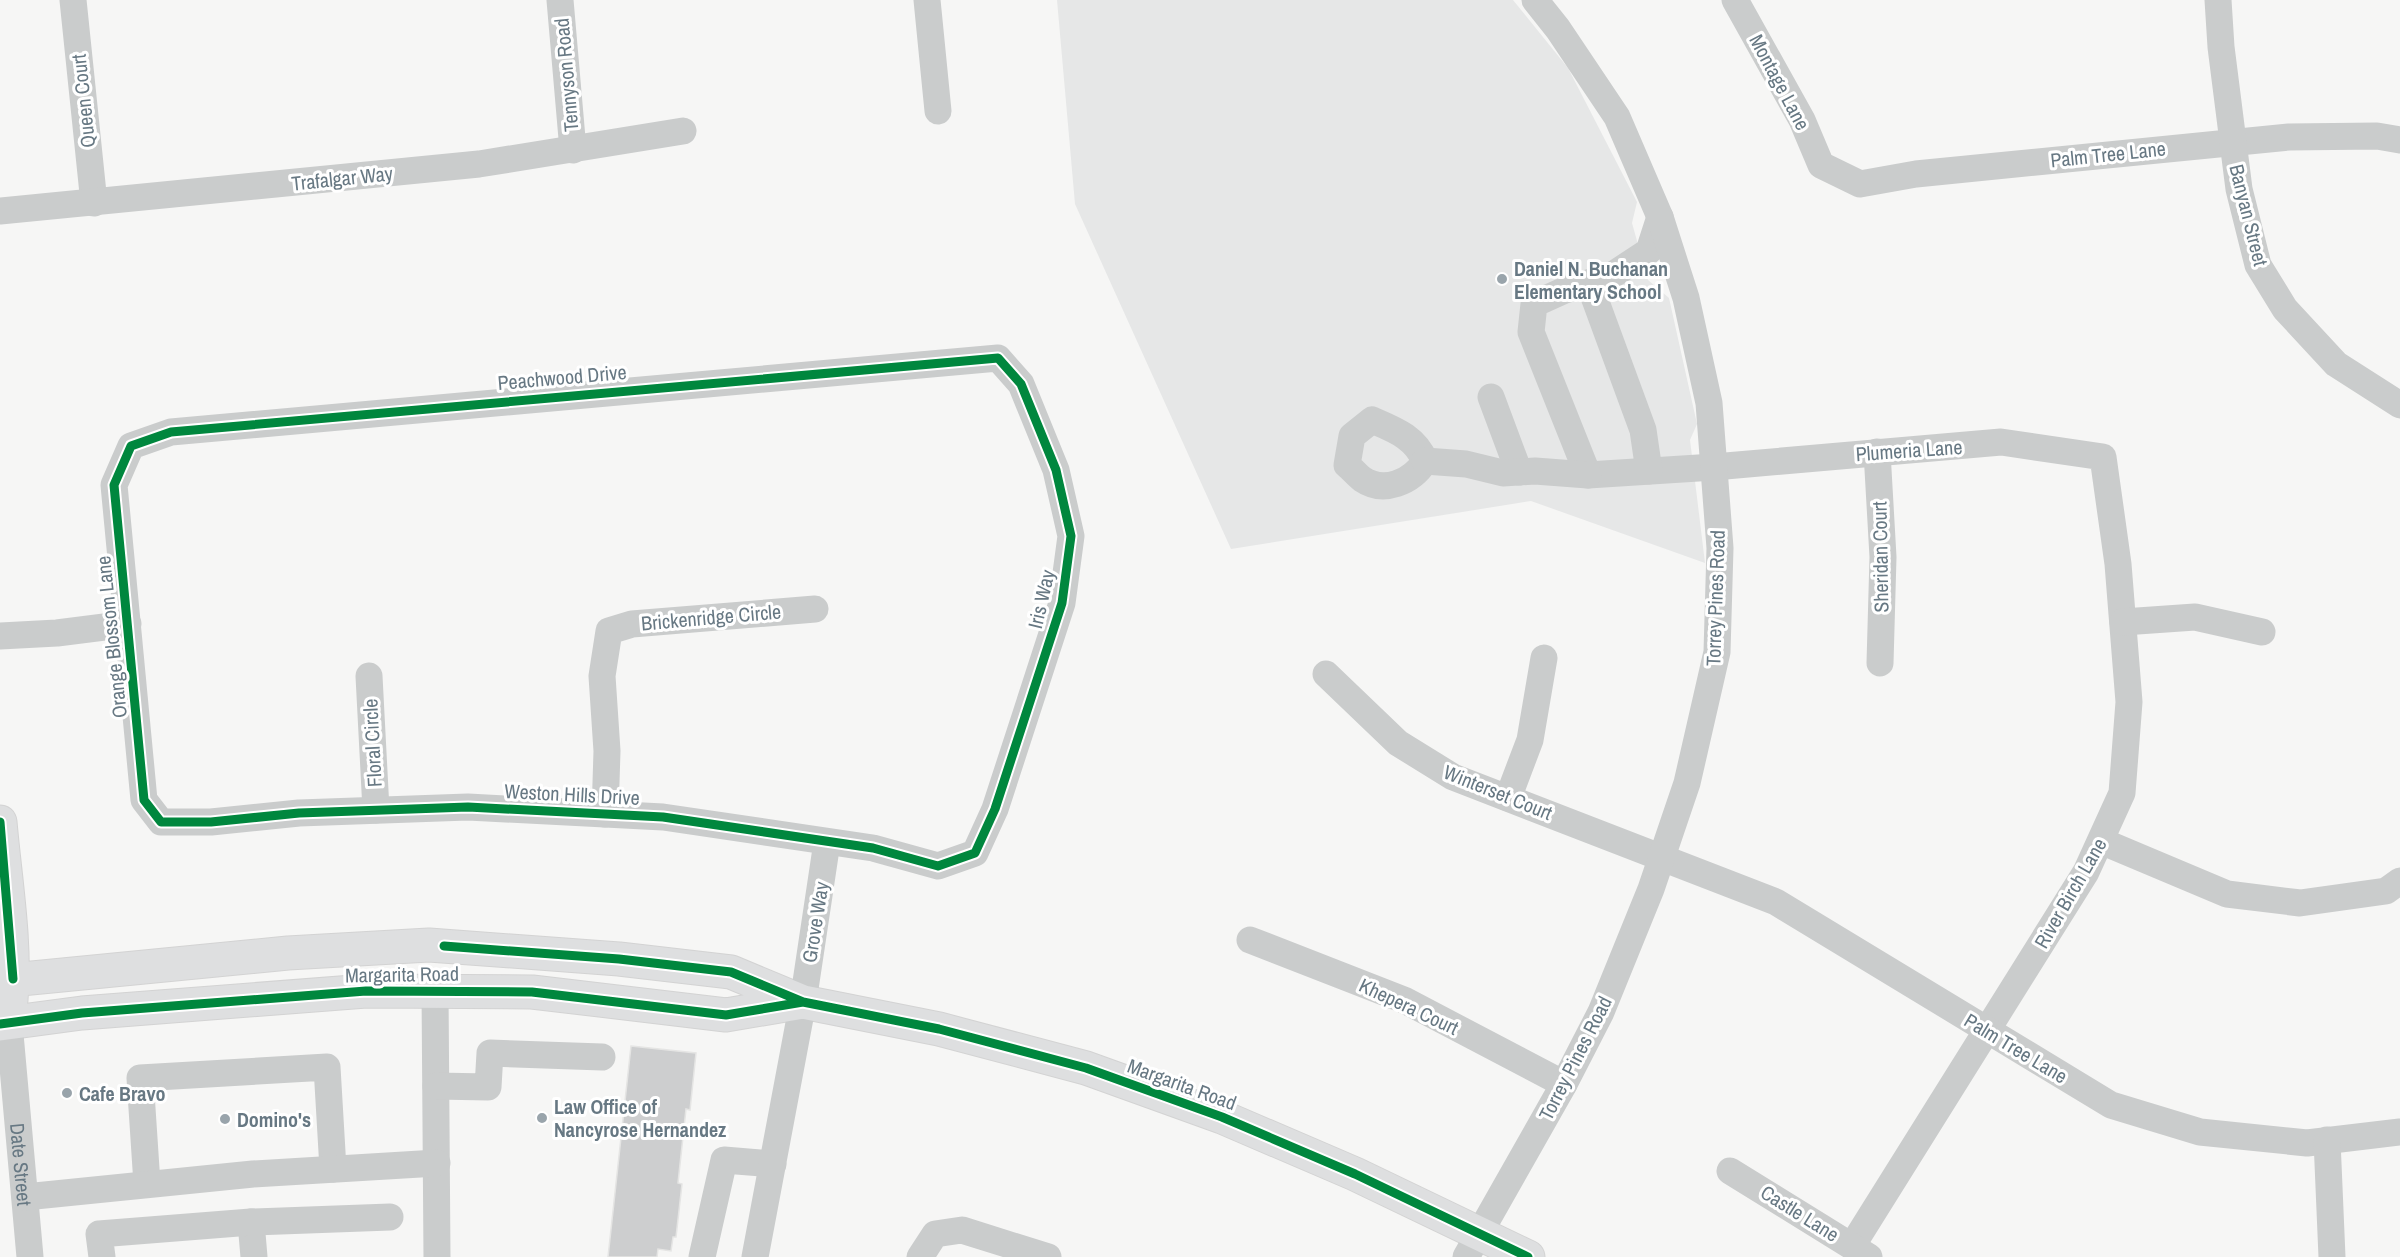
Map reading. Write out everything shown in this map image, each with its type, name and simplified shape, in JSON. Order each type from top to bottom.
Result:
[{"type":"main road","name":"Date Street","points":[[0,822],[7,980],[5,1024]]},
{"type":"main road","name":"Margarita Road","points":[[7,980],[288,953],[429,945],[579,956],[730,972],[803,1002],[939,1029],[1086,1068],[1222,1117],[1354,1174],[1472,1245],[1528,1257]]},
{"type":"main road","points":[[435,990],[436,975],[449,969],[565,970],[577,964],[579,956]]},
{"type":"main road","name":"Margarita Road","points":[[5,1024],[82,1013],[366,991],[532,992],[726,1015],[803,1002]]},
{"type":"street","name":"Queen Court","points":[[73,0],[94,203]]},
{"type":"street","name":"Tennyson Road","points":[[560,0],[573,150]]},
{"type":"street","points":[[927,0],[938,111]]},
{"type":"street","name":"Torrey Pines Road","points":[[1472,1245],[1564,1084],[1601,1012],[1662,857],[1687,783],[1717,652],[1720,548],[1709,403],[1686,298],[1660,217],[1617,117],[1558,29],[1535,0]]},
{"type":"street","name":"Montage Lane","points":[[1736,0],[1802,120],[1821,165]]},
{"type":"street","name":"Banyan Street","points":[[2218,0],[2239,189],[2258,265],[2285,309],[2336,364],[2400,405]]},
{"type":"street","name":"Trafalgar Way","points":[[0,212],[479,164],[683,131]]},
{"type":"street","name":"Palm Tree Lane","points":[[1821,165],[1860,184],[1916,174],[2289,137],[2366,136],[2400,140]]},
{"type":"street","points":[[1588,475],[1531,332],[1533,304],[1565,290],[1611,276],[1649,251],[1660,217]]},
{"type":"street","points":[[1589,283],[1643,430],[1649,471]]},
{"type":"street","name":"Peachwood Drive","points":[[131,446],[171,432],[998,358]]},
{"type":"street","name":"Iris Way","points":[[975,853],[995,809],[1062,603],[1071,536],[1056,470],[1021,384],[998,358]]},
{"type":"street","points":[[1491,397],[1519,472]]},
{"type":"street","name":"Plumeria Lane","points":[[1425,461],[1467,464],[1503,473],[1535,471],[1588,475],[1714,467],[2001,442],[2103,457]]},
{"type":"street","name":"Orange Blossom Lane","points":[[131,446],[114,484],[144,800],[161,822]]},
{"type":"street","name":"Sheridan Court","points":[[1877,452],[1883,557],[1880,663]]},
{"type":"street","name":"River Birch Lane","points":[[1861,1252],[1987,1031],[2086,872],[2122,793],[2129,702],[2118,564],[2103,457]]},
{"type":"street","name":"Brickenridge Circle","points":[[605,814],[607,751],[602,676],[609,631],[632,624],[814,609]]},
{"type":"street","points":[[2122,622],[2195,617],[2262,632]]},
{"type":"street","points":[[0,636],[57,633],[128,624]]},
{"type":"street","points":[[1508,798],[1530,740],[1544,658]]},
{"type":"street","name":"Winterset Court","points":[[1326,674],[1398,743],[1453,777],[1662,857]]},
{"type":"street","name":"Floral Circle","points":[[369,676],[376,810]]},
{"type":"street","name":"Weston Hills Drive","points":[[161,822],[211,822],[298,813],[468,807],[663,817],[873,849],[938,866],[975,853]]},
{"type":"street","points":[[2101,841],[2227,894],[2300,903],[2386,891],[2400,881]]},
{"type":"street","name":"Grove Way","points":[[755,1257],[803,1002],[827,842]]},
{"type":"street","name":"Palm Tree Lane","points":[[1662,857],[1776,902],[2111,1105],[2200,1132],[2307,1143],[2400,1132]]},
{"type":"street","name":"Khepera Court","points":[[1250,940],[1404,1000],[1564,1084]]},
{"type":"street","points":[[435,990],[437,1257]]},
{"type":"street","name":"Date Street","points":[[5,1024],[30,1257]]},
{"type":"street","points":[[436,1086],[488,1087],[490,1053],[602,1057]]},
{"type":"street","points":[[147,1184],[140,1078],[327,1067],[333,1169]]},
{"type":"street","points":[[2327,1140],[2332,1257]]},
{"type":"street","points":[[702,1257],[724,1160],[773,1164]]},
{"type":"street","points":[[25,1197],[147,1184],[437,1163]]},
{"type":"street","name":"Castle Lane","points":[[1730,1171],[1861,1252]]},
{"type":"street","points":[[102,1257],[99,1234],[251,1222],[390,1217]]},
{"type":"street","points":[[251,1222],[254,1257]]},
{"type":"street","points":[[920,1257],[934,1234],[962,1230],[1048,1257]]},
{"type":"shaded area","points":[[1057,0],[1513,0],[1568,68],[1637,202],[1632,223],[1648,280],[1669,298],[1697,424],[1690,440],[1705,563],[1531,501],[1231,549],[1075,204]]},
{"type":"building","points":[[631,1046],[696,1053],[690,1110],[686,1109],[678,1183],[682,1184],[676,1237],[673,1237],[671,1251],[658,1249],[657,1257],[608,1257]]},
{"type":"cycle path","points":[[998,358],[1021,384],[1056,470],[1071,536],[1062,603],[995,809],[975,853],[938,866],[873,848],[663,817],[468,807],[299,813],[211,822],[161,822],[144,800],[114,485],[131,446],[171,432],[998,358]]},
{"type":"cycle path","points":[[0,822],[13,979]]},
{"type":"cycle path","points":[[444,946],[619,959],[731,972],[803,1002],[939,1029],[1086,1068],[1222,1117],[1355,1174],[1528,1257]]},
{"type":"cycle path","points":[[0,1024],[82,1013],[366,991],[532,992],[726,1015],[803,1002]]},
{"type":"place","name":"Daniel N. Buchanan Elementary School","points":[[1502,279]]},
{"type":"place","name":"Cafe Bravo","points":[[67,1093]]},
{"type":"place","name":"Law Office of Nancyrose Hernandez","points":[[542,1118]]},
{"type":"place","name":"Domino's","points":[[225,1119]]}]
